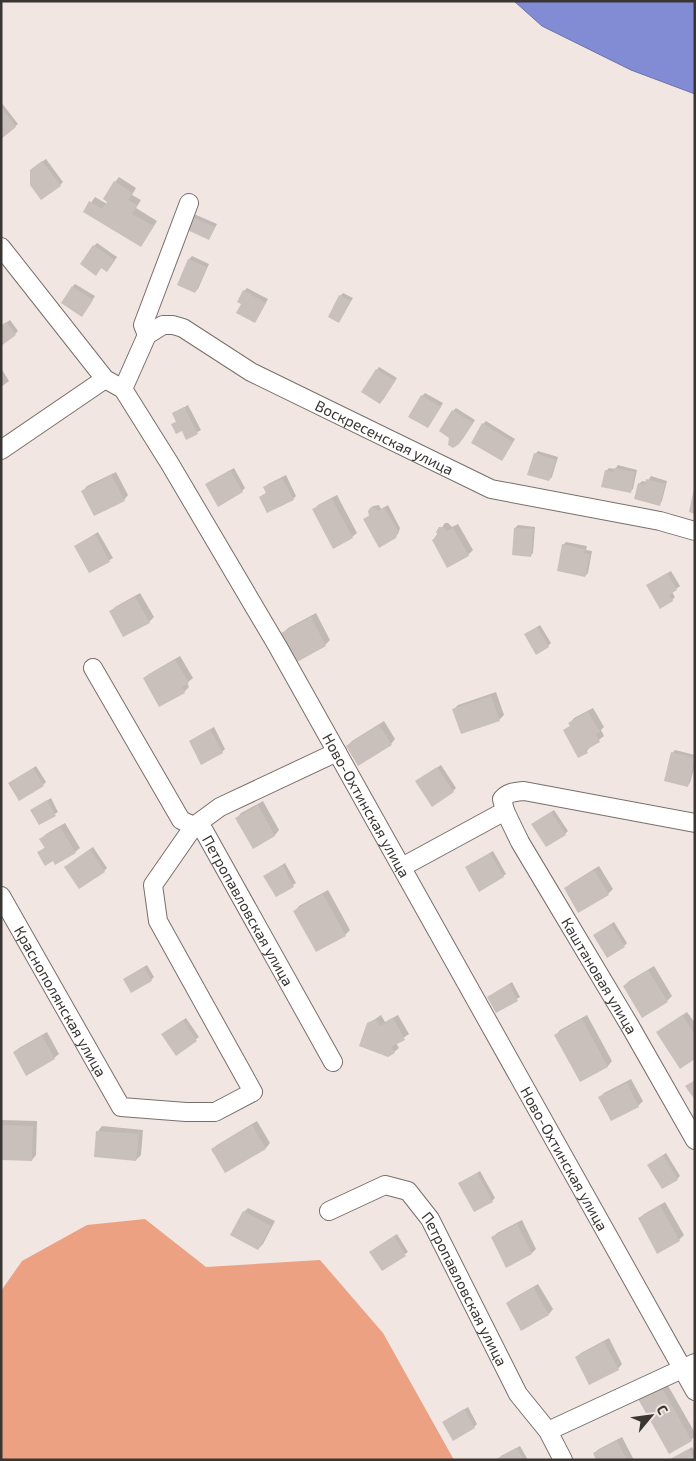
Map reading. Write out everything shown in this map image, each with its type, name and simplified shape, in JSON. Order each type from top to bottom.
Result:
[{"type":"street","points":[[123,389],[147,335],[143,325],[189,203]]},
{"type":"street","name":"Ново-Охтинская улица","points":[[1,247],[105,379],[123,389],[170,464],[278,647],[482,1014],[689,1366],[695,1391]]},
{"type":"street","name":"Воскресенская улица","points":[[147,335],[163,325],[173,325],[182,328],[251,372],[491,489],[660,521],[695,532]]},
{"type":"street","points":[[1,450],[105,379]]},
{"type":"street","name":"Петропавловская улица","points":[[93,668],[181,820],[204,831],[333,1062]]},
{"type":"street","points":[[194,826],[220,807],[337,752]]},
{"type":"street","points":[[402,867],[505,812],[502,799],[514,792],[524,792],[695,823]]},
{"type":"street","name":"Каштановая улица","points":[[505,812],[520,842],[630,1026],[695,1140]]},
{"type":"street","name":"Краснополянская улица","points":[[1,896],[121,1107],[186,1112],[215,1112],[253,1092],[158,921],[153,885],[194,826]]},
{"type":"street","name":"Петропавловская улица","points":[[330,1211],[385,1185],[408,1191],[430,1219],[518,1394],[548,1431],[562,1460]]},
{"type":"street","points":[[548,1431],[689,1366]]},
{"type":"shaded area","points":[[145,1219],[206,1267],[320,1260],[383,1333],[454,1460],[1,1460],[1,1291],[22,1261],[87,1225]]},
{"type":"water","points":[[514,1],[695,1],[695,94],[631,70],[542,26]]},
{"type":"building","points":[[1,108],[16,127],[1,139]]},
{"type":"building","points":[[42,161],[61,186],[41,200],[30,185],[30,170]]},
{"type":"building","points":[[114,181],[133,193],[128,200],[137,205],[132,214],[154,226],[141,247],[83,212],[89,201],[102,209],[107,202],[103,199]]},
{"type":"building","points":[[190,216],[215,227],[209,240],[185,229]]},
{"type":"building","points":[[93,245],[115,260],[107,272],[101,268],[96,276],[80,264]]},
{"type":"building","points":[[188,259],[207,267],[195,293],[177,285]]},
{"type":"building","points":[[72,286],[93,300],[82,317],[61,303]]},
{"type":"building","points":[[243,290],[266,303],[255,323],[236,313],[241,304],[237,302]]},
{"type":"building","points":[[339,295],[351,301],[339,323],[328,317]]},
{"type":"building","points":[[6,322],[16,335],[1,346],[1,326]]},
{"type":"building","points":[[376,369],[395,381],[380,404],[361,392]]},
{"type":"building","points":[[421,395],[441,407],[428,428],[408,417]]},
{"type":"building","points":[[184,407],[198,434],[186,440],[182,431],[176,434],[171,424],[176,422],[172,413]]},
{"type":"building","points":[[452,410],[473,423],[459,444],[453,448],[448,445],[449,438],[439,431]]},
{"type":"building","points":[[482,423],[513,442],[502,461],[471,443]]},
{"type":"building","points":[[534,453],[556,460],[549,481],[527,475]]},
{"type":"building","points":[[614,468],[635,472],[631,493],[601,487],[605,470],[613,472]]},
{"type":"building","points":[[230,470],[243,492],[218,507],[205,484]]},
{"type":"building","points":[[111,475],[125,501],[94,516],[81,491]]},
{"type":"building","points":[[282,478],[294,500],[267,513],[259,497],[266,493],[263,487]]},
{"type":"building","points":[[646,479],[665,484],[660,506],[634,499],[638,483],[645,485]]},
{"type":"building","points":[[695,489],[695,514],[689,512]]},
{"type":"building","points":[[332,499],[353,538],[333,549],[312,509]]},
{"type":"building","points":[[371,507],[376,508],[378,511],[384,507],[398,531],[396,538],[379,548],[363,519],[369,516],[368,511]]},
{"type":"building","points":[[439,527],[443,527],[447,531],[453,528],[469,556],[447,568],[432,540],[438,536],[436,532]]},
{"type":"building","points":[[514,528],[533,529],[531,557],[512,555]]},
{"type":"building","points":[[95,534],[110,562],[89,573],[74,546]]},
{"type":"building","points":[[562,544],[585,549],[584,553],[590,554],[585,577],[557,571]]},
{"type":"building","points":[[667,573],[677,590],[669,595],[673,601],[660,609],[646,585]]},
{"type":"building","points":[[135,597],[150,623],[123,637],[109,611]]},
{"type":"building","points":[[311,617],[326,646],[297,662],[281,633]]},
{"type":"building","points":[[537,627],[549,647],[536,655],[524,634]]},
{"type":"building","points":[[175,660],[189,683],[182,687],[185,693],[159,707],[143,678]]},
{"type":"building","points":[[491,696],[500,721],[461,734],[452,709]]},
{"type":"building","points":[[588,712],[600,732],[596,734],[600,742],[586,750],[588,753],[578,758],[563,730],[570,726],[568,723]]},
{"type":"building","points":[[379,725],[392,745],[358,766],[346,746]]},
{"type":"building","points":[[210,729],[223,753],[201,765],[189,741]]},
{"type":"building","points":[[671,752],[695,758],[688,787],[664,781]]},
{"type":"building","points":[[437,767],[454,792],[432,807],[415,781]]},
{"type":"building","points":[[33,768],[44,786],[19,801],[8,783]]},
{"type":"building","points":[[47,800],[56,816],[39,825],[30,810]]},
{"type":"building","points":[[258,805],[275,836],[253,849],[235,818]]},
{"type":"building","points":[[551,812],[566,835],[546,847],[531,824]]},
{"type":"building","points":[[60,827],[76,853],[55,865],[53,861],[45,866],[37,852],[45,848],[39,839]]},
{"type":"building","points":[[90,849],[105,872],[79,889],[64,867]]},
{"type":"building","points":[[490,853],[504,877],[479,892],[465,867]]},
{"type":"building","points":[[282,865],[294,887],[276,897],[263,876]]},
{"type":"building","points":[[594,870],[609,895],[578,913],[564,888]]},
{"type":"building","points":[[323,894],[346,936],[316,952],[293,911]]},
{"type":"building","points":[[611,924],[625,947],[607,958],[593,935]]},
{"type":"building","points":[[144,967],[152,981],[131,993],[123,979]]},
{"type":"building","points":[[648,970],[668,1002],[642,1018],[623,986]]},
{"type":"building","points":[[509,984],[518,1001],[496,1013],[487,997]]},
{"type":"building","points":[[682,1015],[695,1035],[695,1059],[680,1069],[656,1032]]},
{"type":"building","points":[[393,1018],[405,1040],[391,1047],[395,1053],[388,1057],[359,1046],[367,1023],[376,1019],[380,1026]]},
{"type":"building","points":[[582,1019],[608,1067],[580,1082],[554,1035]]},
{"type":"building","points":[[183,1020],[197,1041],[176,1056],[161,1034]]},
{"type":"building","points":[[42,1036],[55,1059],[26,1076],[13,1052]]},
{"type":"building","points":[[695,1080],[695,1100],[685,1086]]},
{"type":"building","points":[[627,1083],[639,1107],[611,1121],[598,1097]]},
{"type":"building","points":[[1,1125],[33,1126],[32,1161],[1,1160]]},
{"type":"building","points":[[252,1125],[266,1149],[225,1173],[211,1149]]},
{"type":"building","points":[[96,1131],[139,1134],[136,1161],[94,1157]]},
{"type":"building","points":[[663,1155],[678,1180],[662,1189],[647,1165]]},
{"type":"building","points":[[477,1173],[493,1202],[474,1212],[458,1183]]},
{"type":"building","points":[[660,1206],[680,1241],[657,1254],[638,1218]]},
{"type":"building","points":[[243,1211],[271,1226],[258,1250],[230,1235]]},
{"type":"building","points":[[517,1224],[532,1254],[506,1268],[491,1237]]},
{"type":"building","points":[[394,1236],[406,1256],[382,1271],[369,1252]]},
{"type":"building","points":[[533,1287],[549,1315],[521,1331],[506,1303]]},
{"type":"building","points":[[604,1342],[619,1370],[589,1385],[575,1357]]},
{"type":"building","points":[[661,1386],[692,1441],[669,1454],[638,1399]]},
{"type":"building","points":[[464,1409],[475,1428],[453,1441],[442,1422]]},
{"type":"building","points":[[617,1441],[627,1460],[596,1460],[593,1453]]},
{"type":"building","points":[[517,1448],[523,1460],[494,1460]]},
{"type":"building","points":[[689,1449],[695,1460],[668,1460]]}]
